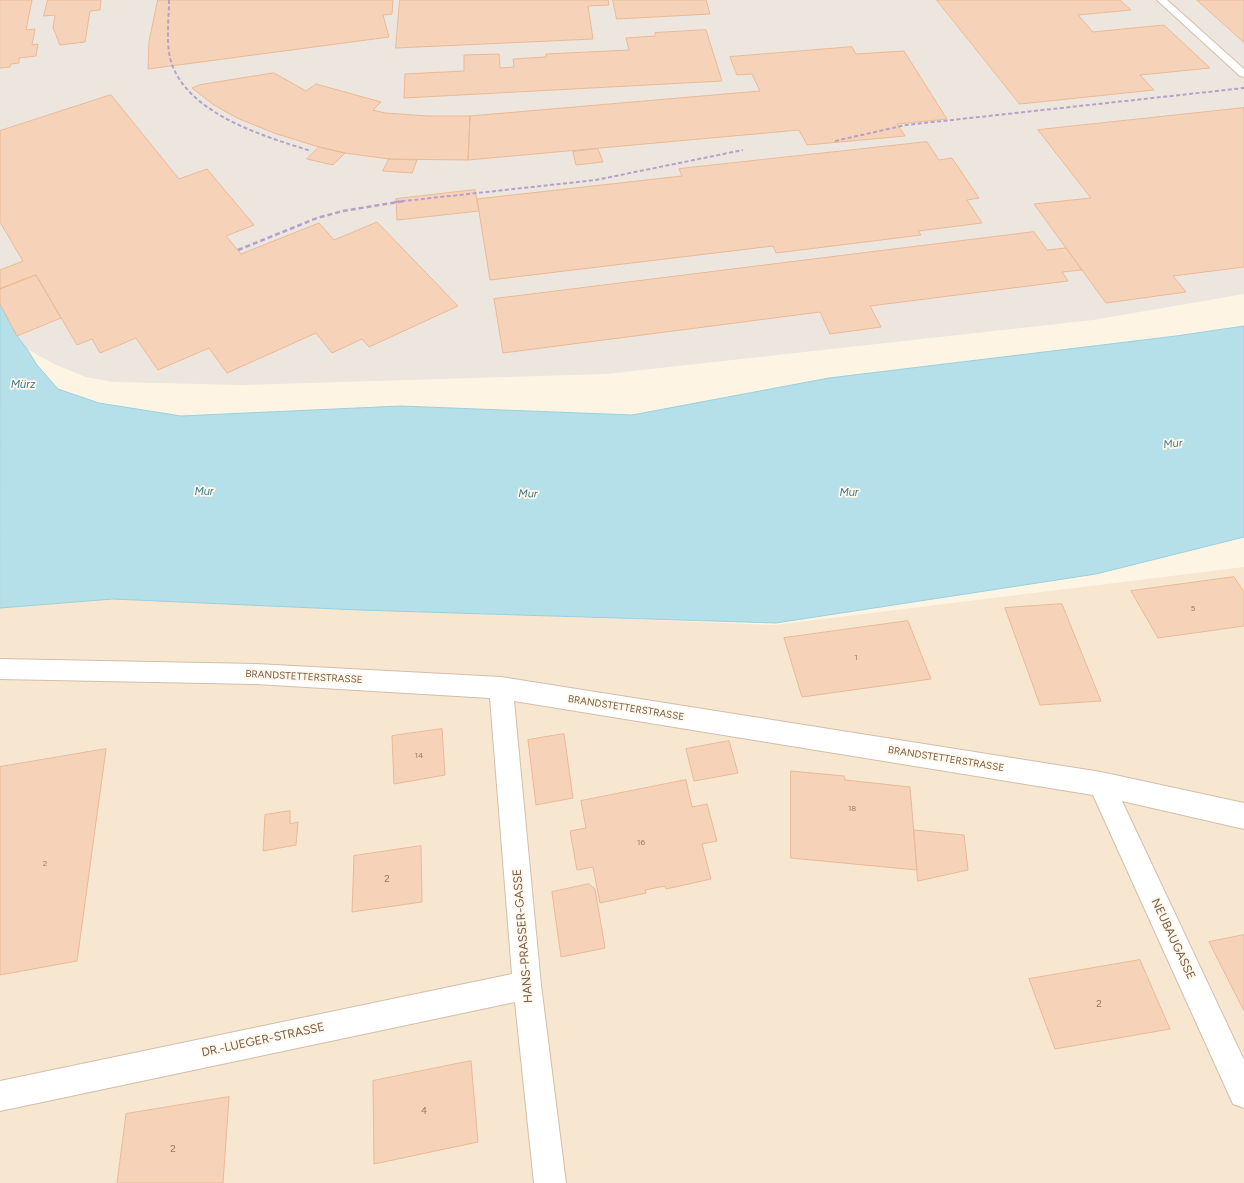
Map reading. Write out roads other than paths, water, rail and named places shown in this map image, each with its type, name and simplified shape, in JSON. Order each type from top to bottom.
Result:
[{"type":"street","name":"BRANDSTETTERSTRASSE","points":[[0,669],[256,674],[501,688],[1101,784],[1244,816]]},
{"type":"street","name":"HANS-PRASSER-GASSE","points":[[501,688],[527,985],[550,1183]]},
{"type":"street","name":"NEUBAUGASSE","points":[[1101,784],[1244,1093]]},
{"type":"street","name":"DR.-LUEGER-STRASSE","points":[[0,1096],[527,985]]},
{"type":"lane","points":[[1162,0],[1244,74]]},
{"type":"water","name":"Mur","points":[[0,304],[17,336],[37,365],[58,389],[99,403],[181,416],[400,406],[632,415],[829,378],[1176,336],[1244,326],[1244,537],[1096,574],[776,623],[360,610],[113,599],[0,608]]},
{"type":"railway","points":[[169,0],[168,36],[170,58],[178,77],[191,94],[208,108],[228,120],[271,138],[311,151]]},
{"type":"railway","points":[[835,141],[906,125],[1244,88]]},
{"type":"railway","points":[[404,201],[596,180],[743,150]]},
{"type":"railway","points":[[238,250],[317,218],[343,211],[404,201]]},
{"type":"railway","points":[[395,202],[404,201]]},
{"type":"water label","name":"Mürz","points":[[23,385]]}]
